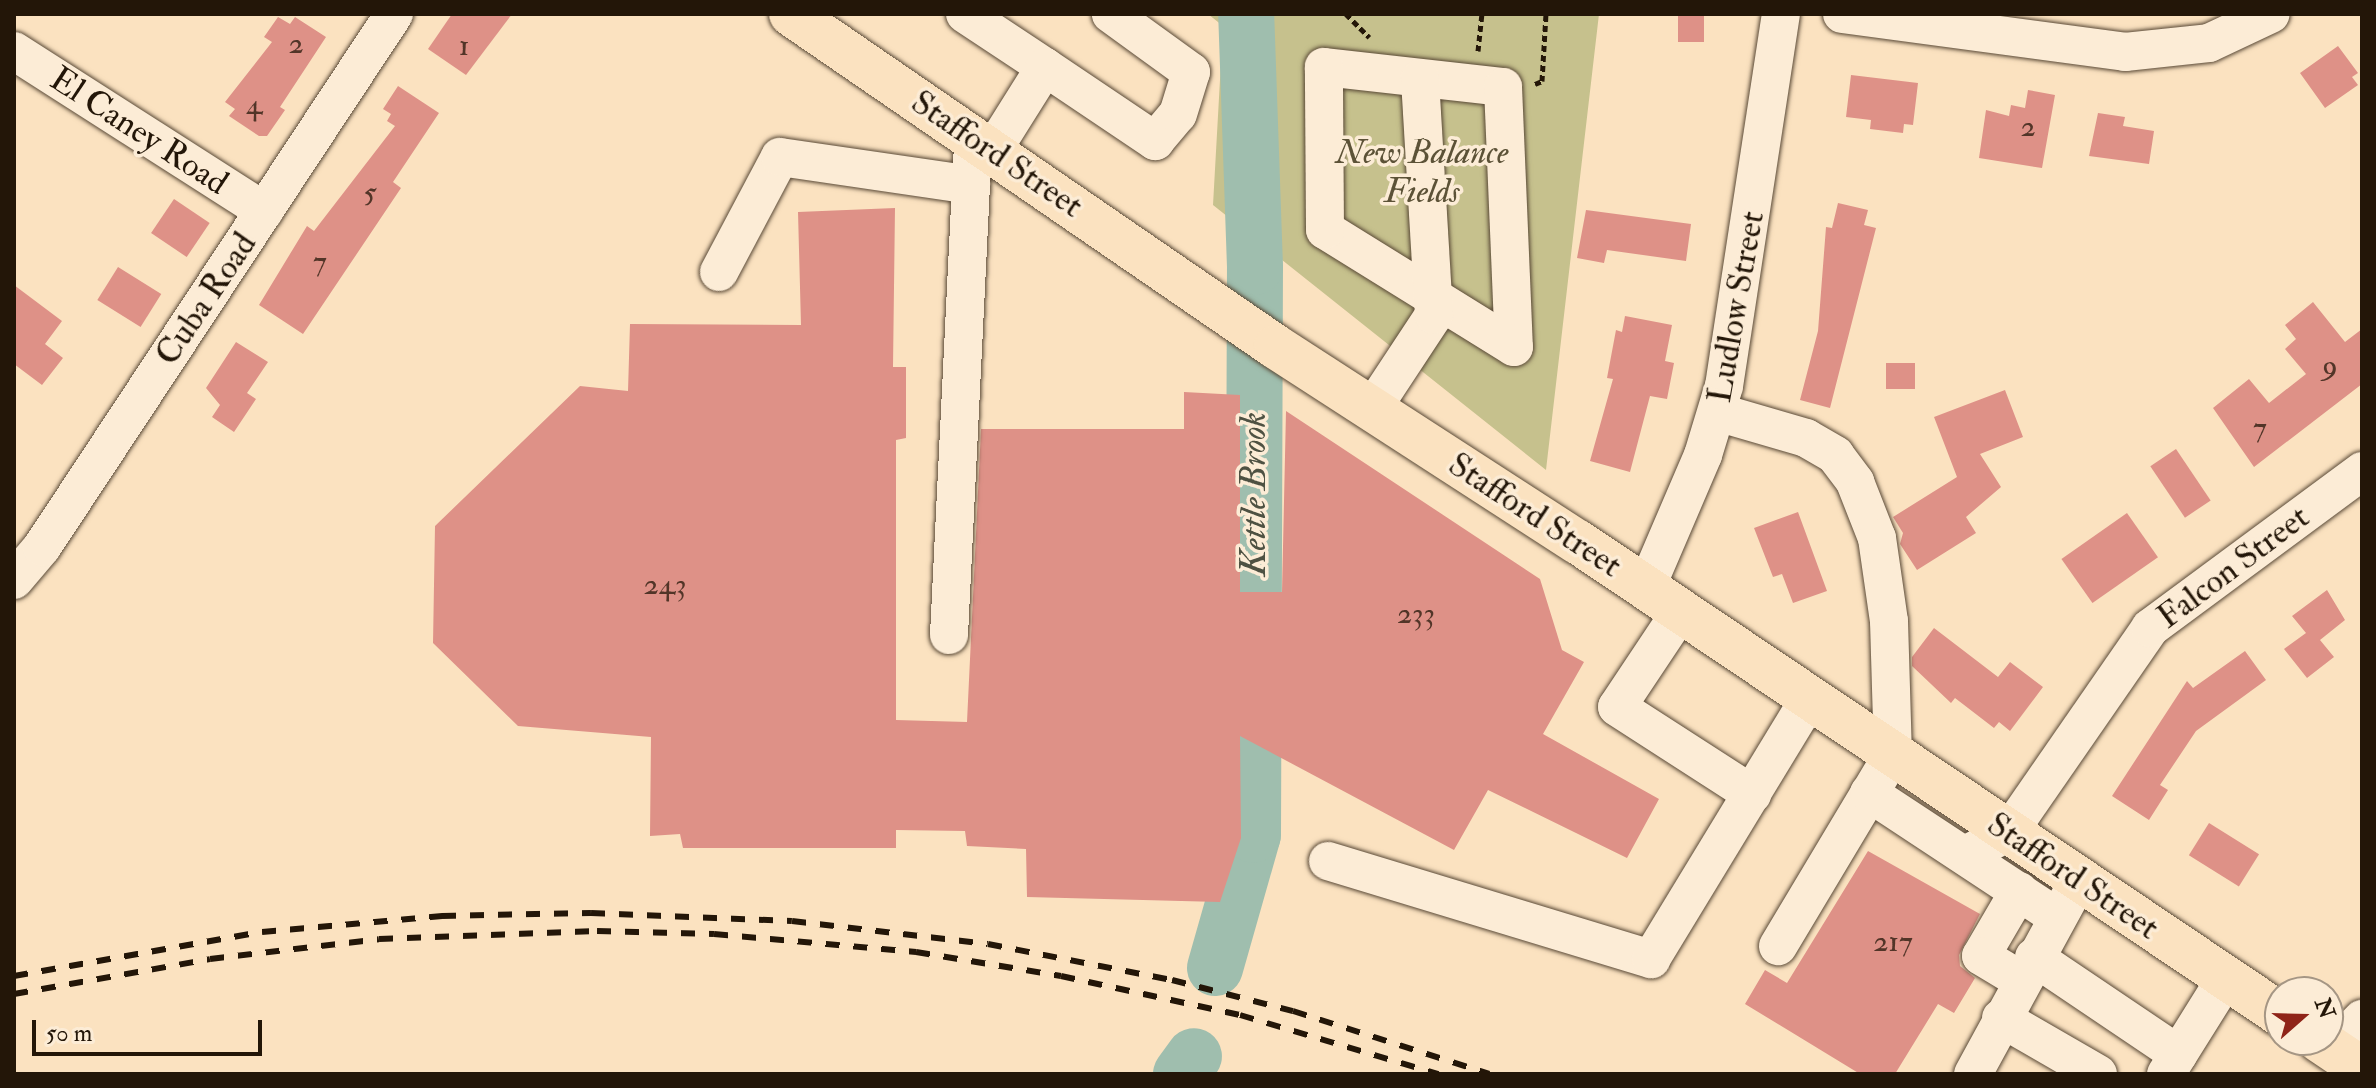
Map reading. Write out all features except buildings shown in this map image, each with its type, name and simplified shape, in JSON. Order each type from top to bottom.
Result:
[{"type":"main road","name":"Stafford Street","points":[[808,19],[979,157],[1235,318],[1664,599],[2264,1003]]},
{"type":"street","name":"Cuba Road","points":[[14,580],[42,547],[394,14]]},
{"type":"street","points":[[965,14],[1155,141],[1178,114],[1191,72],[1111,14]]},
{"type":"street","name":"Ludlow Street","points":[[1752,794],[1617,707],[1664,599],[1717,412],[1742,289],[1781,14]]},
{"type":"street","points":[[1842,14],[2125,52],[2209,43],[2271,14]]},
{"type":"street","name":"El Caney Road","points":[[14,51],[264,211]]},
{"type":"street","points":[[949,635],[979,157],[1045,67]]},
{"type":"street","points":[[1324,67],[1420,78],[1503,87],[1514,347],[1325,230],[1324,67]]},
{"type":"street","points":[[1372,409],[1434,315],[1420,78]]},
{"type":"street","points":[[719,272],[780,157],[979,157]]},
{"type":"street","points":[[1717,412],[1806,438],[1835,455],[1855,482],[1877,538],[1889,621],[1893,754],[1778,946]]},
{"type":"street","name":"Falcon Street","points":[[2009,832],[2150,628],[2362,471]]},
{"type":"street","points":[[1328,861],[1651,959],[1810,698]]},
{"type":"street","points":[[1869,793],[2057,917]]},
{"type":"street","points":[[1965,855],[2009,832]]},
{"type":"street","points":[[1973,1074],[2028,968],[2080,880]]},
{"type":"street","points":[[2019,891],[1981,956],[2028,968],[2172,1064],[2226,978]]},
{"type":"street","points":[[2001,1018],[2098,1074]]},
{"type":"path","points":[[1504,100],[1542,81],[1546,14]]},
{"type":"green space","name":"New Balance Fields","points":[[1208,14],[1599,14],[1546,470],[1213,205],[1223,26]]},
{"type":"waterway","name":"Kettle Brook","points":[[1215,968],[1253,835],[1255,267],[1246,14]]},
{"type":"waterway","name":"Kettle Brook","points":[[1181,1074],[1194,1056]]},
{"type":"railway","points":[[14,976],[262,932],[442,916],[591,913],[792,921],[988,944],[1172,980],[1293,1011],[1489,1074]]},
{"type":"railway","points":[[14,994],[210,959],[379,939],[597,931],[714,934],[916,952],[1061,976],[1240,1015],[1438,1074]]}]
